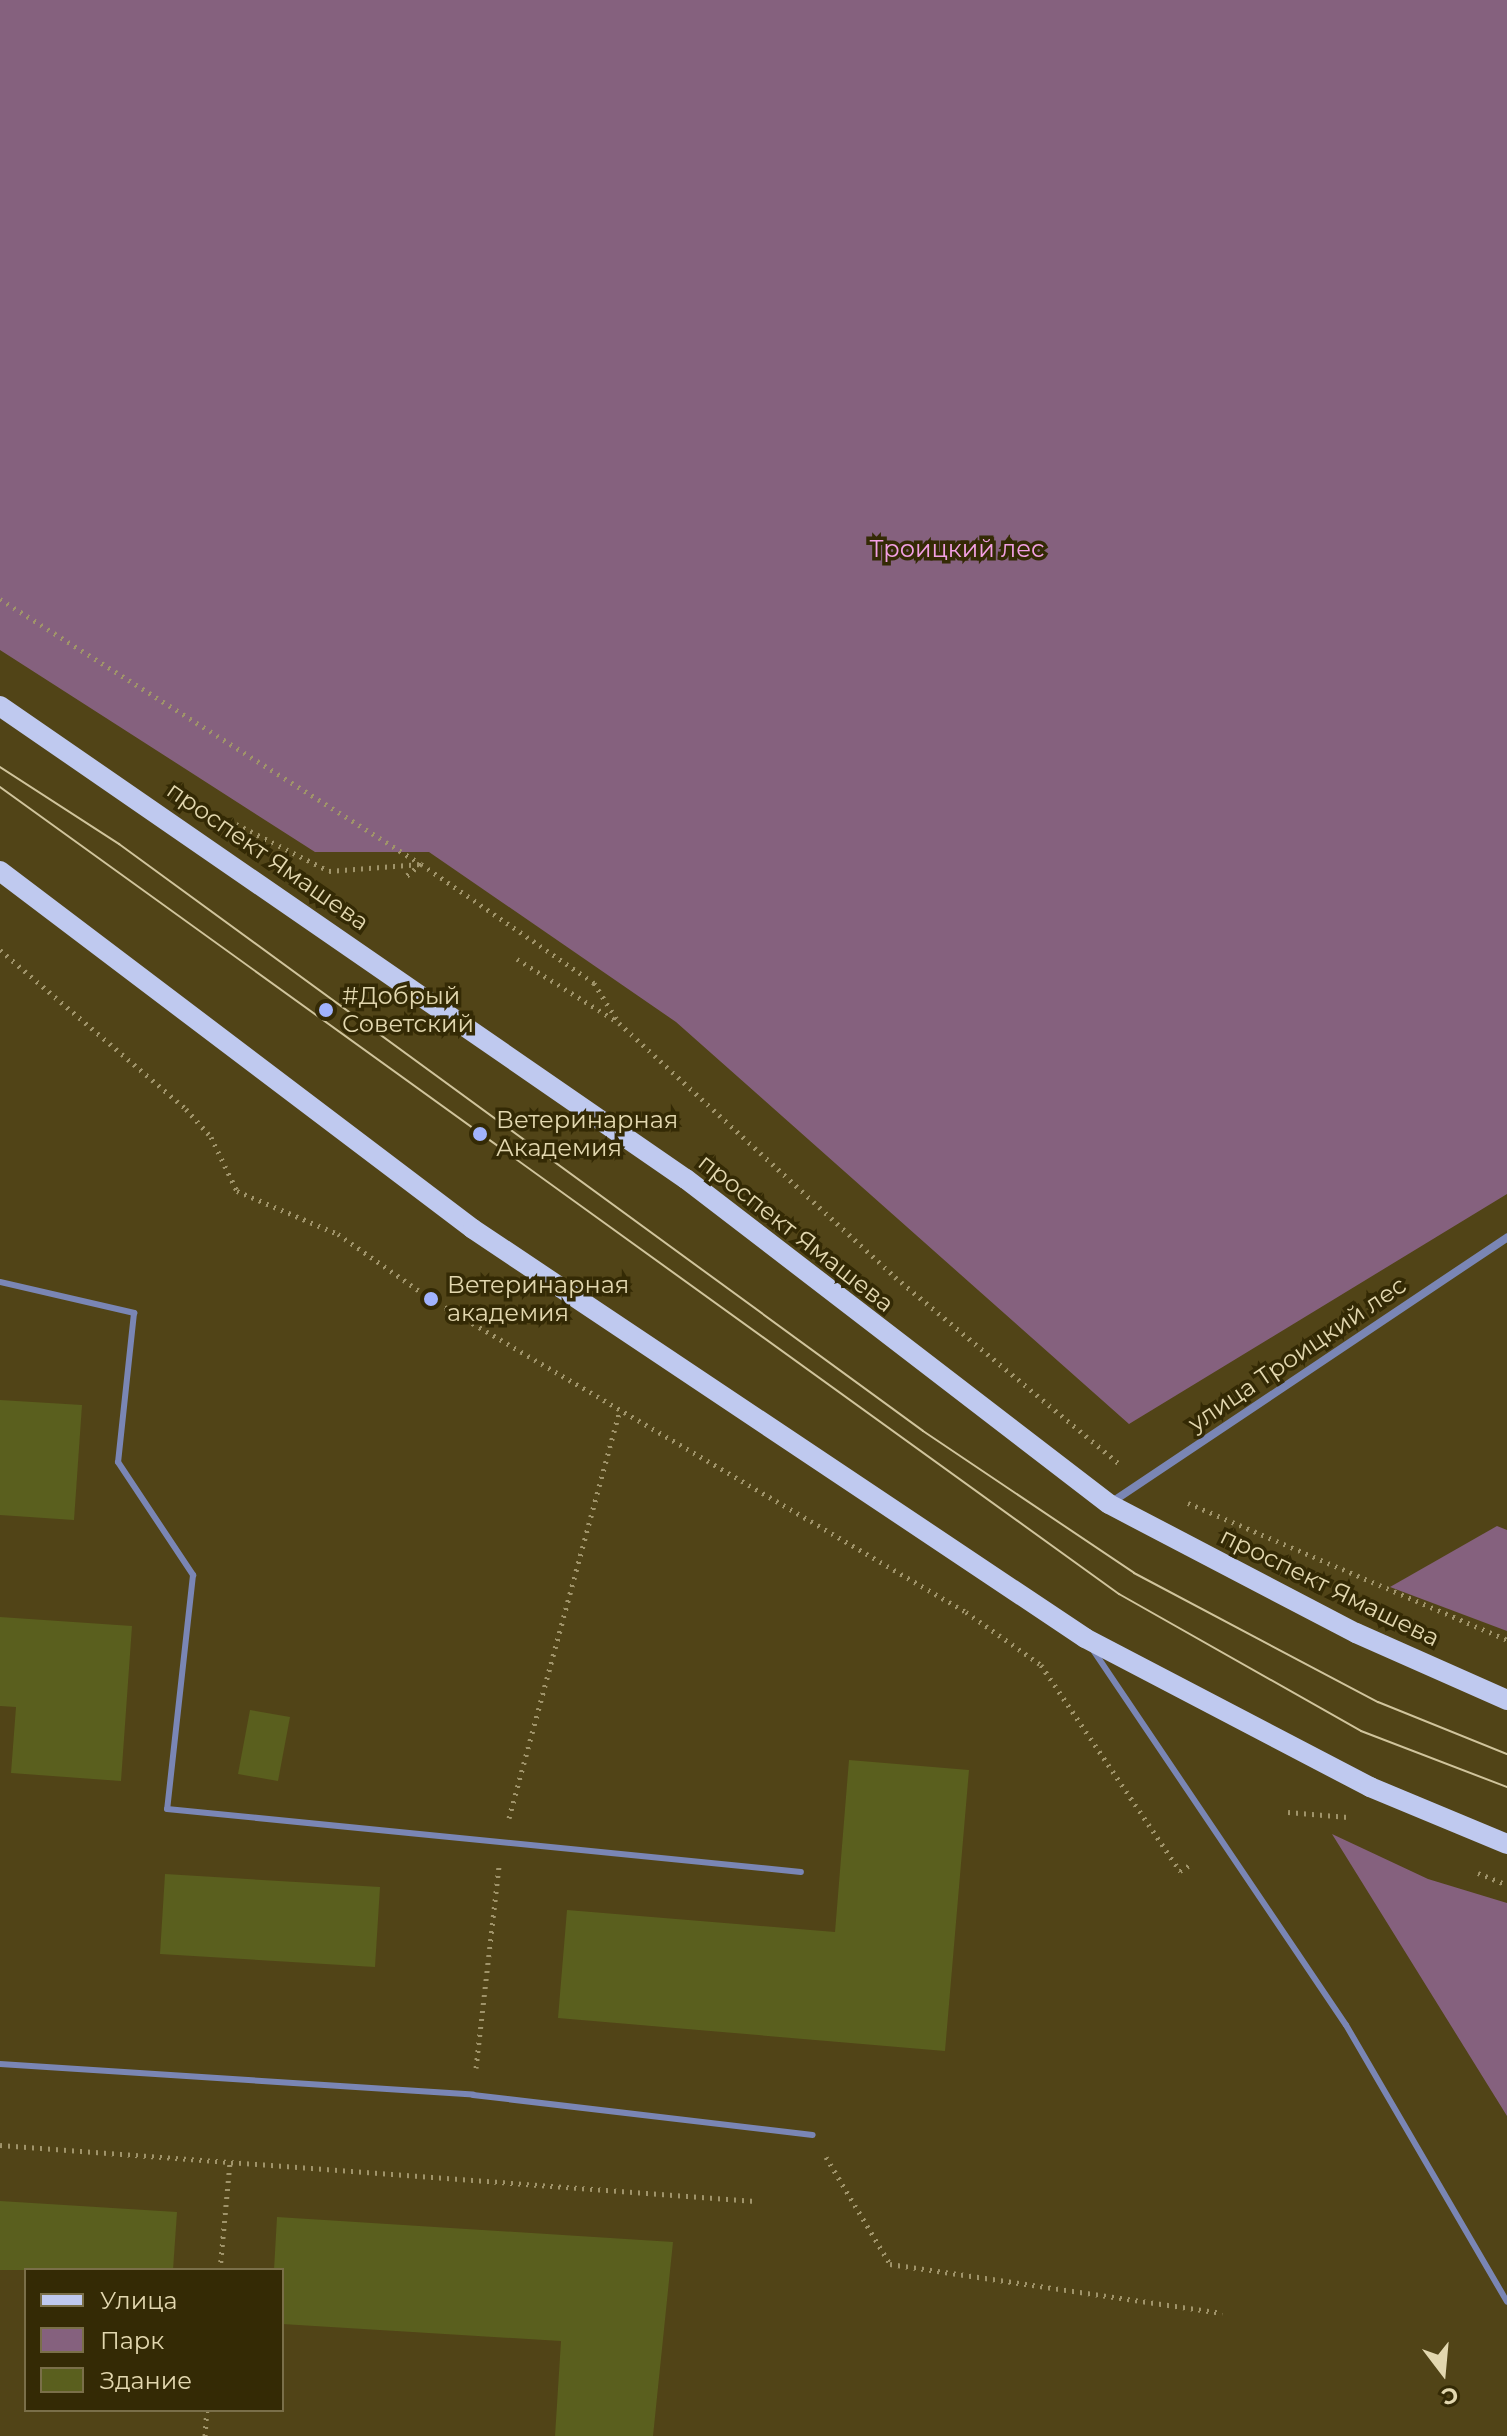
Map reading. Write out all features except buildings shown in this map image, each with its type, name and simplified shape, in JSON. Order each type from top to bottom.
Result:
[{"type":"main road","name":"проспект Ямашева","points":[[0,706],[686,1179],[1109,1504],[1356,1633],[1507,1700]]},
{"type":"main road","points":[[0,871],[473,1229],[1085,1638],[1370,1787],[1507,1844]]},
{"type":"street","name":"улица Троицкий лес","points":[[1109,1504],[1507,1238]]},
{"type":"lane","points":[[0,1282],[134,1313],[118,1462],[193,1575],[167,1809],[801,1872]]},
{"type":"lane","points":[[1085,1638],[1346,2025],[1507,2302]]},
{"type":"lane","points":[[0,2064],[473,2095],[813,2135]]},
{"type":"path","points":[[0,599],[421,864],[594,983],[619,1023]]},
{"type":"path","points":[[222,817],[329,871],[421,864]]},
{"type":"path","points":[[406,876],[421,864]]},
{"type":"path","points":[[0,950],[186,1109],[211,1137],[237,1191],[338,1234],[431,1299],[966,1612],[1041,1665],[1180,1871],[1193,1863]]},
{"type":"path","points":[[517,959],[619,1023],[895,1277],[1141,1482],[1507,1640]]},
{"type":"path","points":[[473,2095],[502,1843],[620,1410]]},
{"type":"path","points":[[1288,1812],[1356,1821]]},
{"type":"path","points":[[1466,1867],[1507,1885]]},
{"type":"path","points":[[813,2135],[890,2264],[1222,2313]]},
{"type":"path","points":[[0,2145],[755,2201]]},
{"type":"path","points":[[220,2268],[230,2162]]},
{"type":"path","points":[[205,2436],[207,2412]]},
{"type":"green space","name":"Троицкий лес","points":[[0,0],[1507,0],[1507,1194],[1129,1424],[676,1022],[429,852],[315,852],[0,650]]},
{"type":"green space","points":[[1497,1526],[1507,1530],[1507,1631],[1390,1587]]},
{"type":"green space","points":[[1332,1834],[1428,1879],[1507,1903],[1507,2116]]},
{"type":"tram line","points":[[0,767],[119,844],[923,1431],[1134,1573],[1378,1702],[1507,1754]]},
{"type":"tram line","points":[[0,787],[1119,1594],[1361,1731],[1507,1787]]},
{"type":"place","name":"#Добрый Советский","points":[[326,1010]]},
{"type":"place","name":"Ветеринарная Академия","points":[[480,1134]]},
{"type":"place","name":"Ветеринарная академия","points":[[431,1299]]}]
